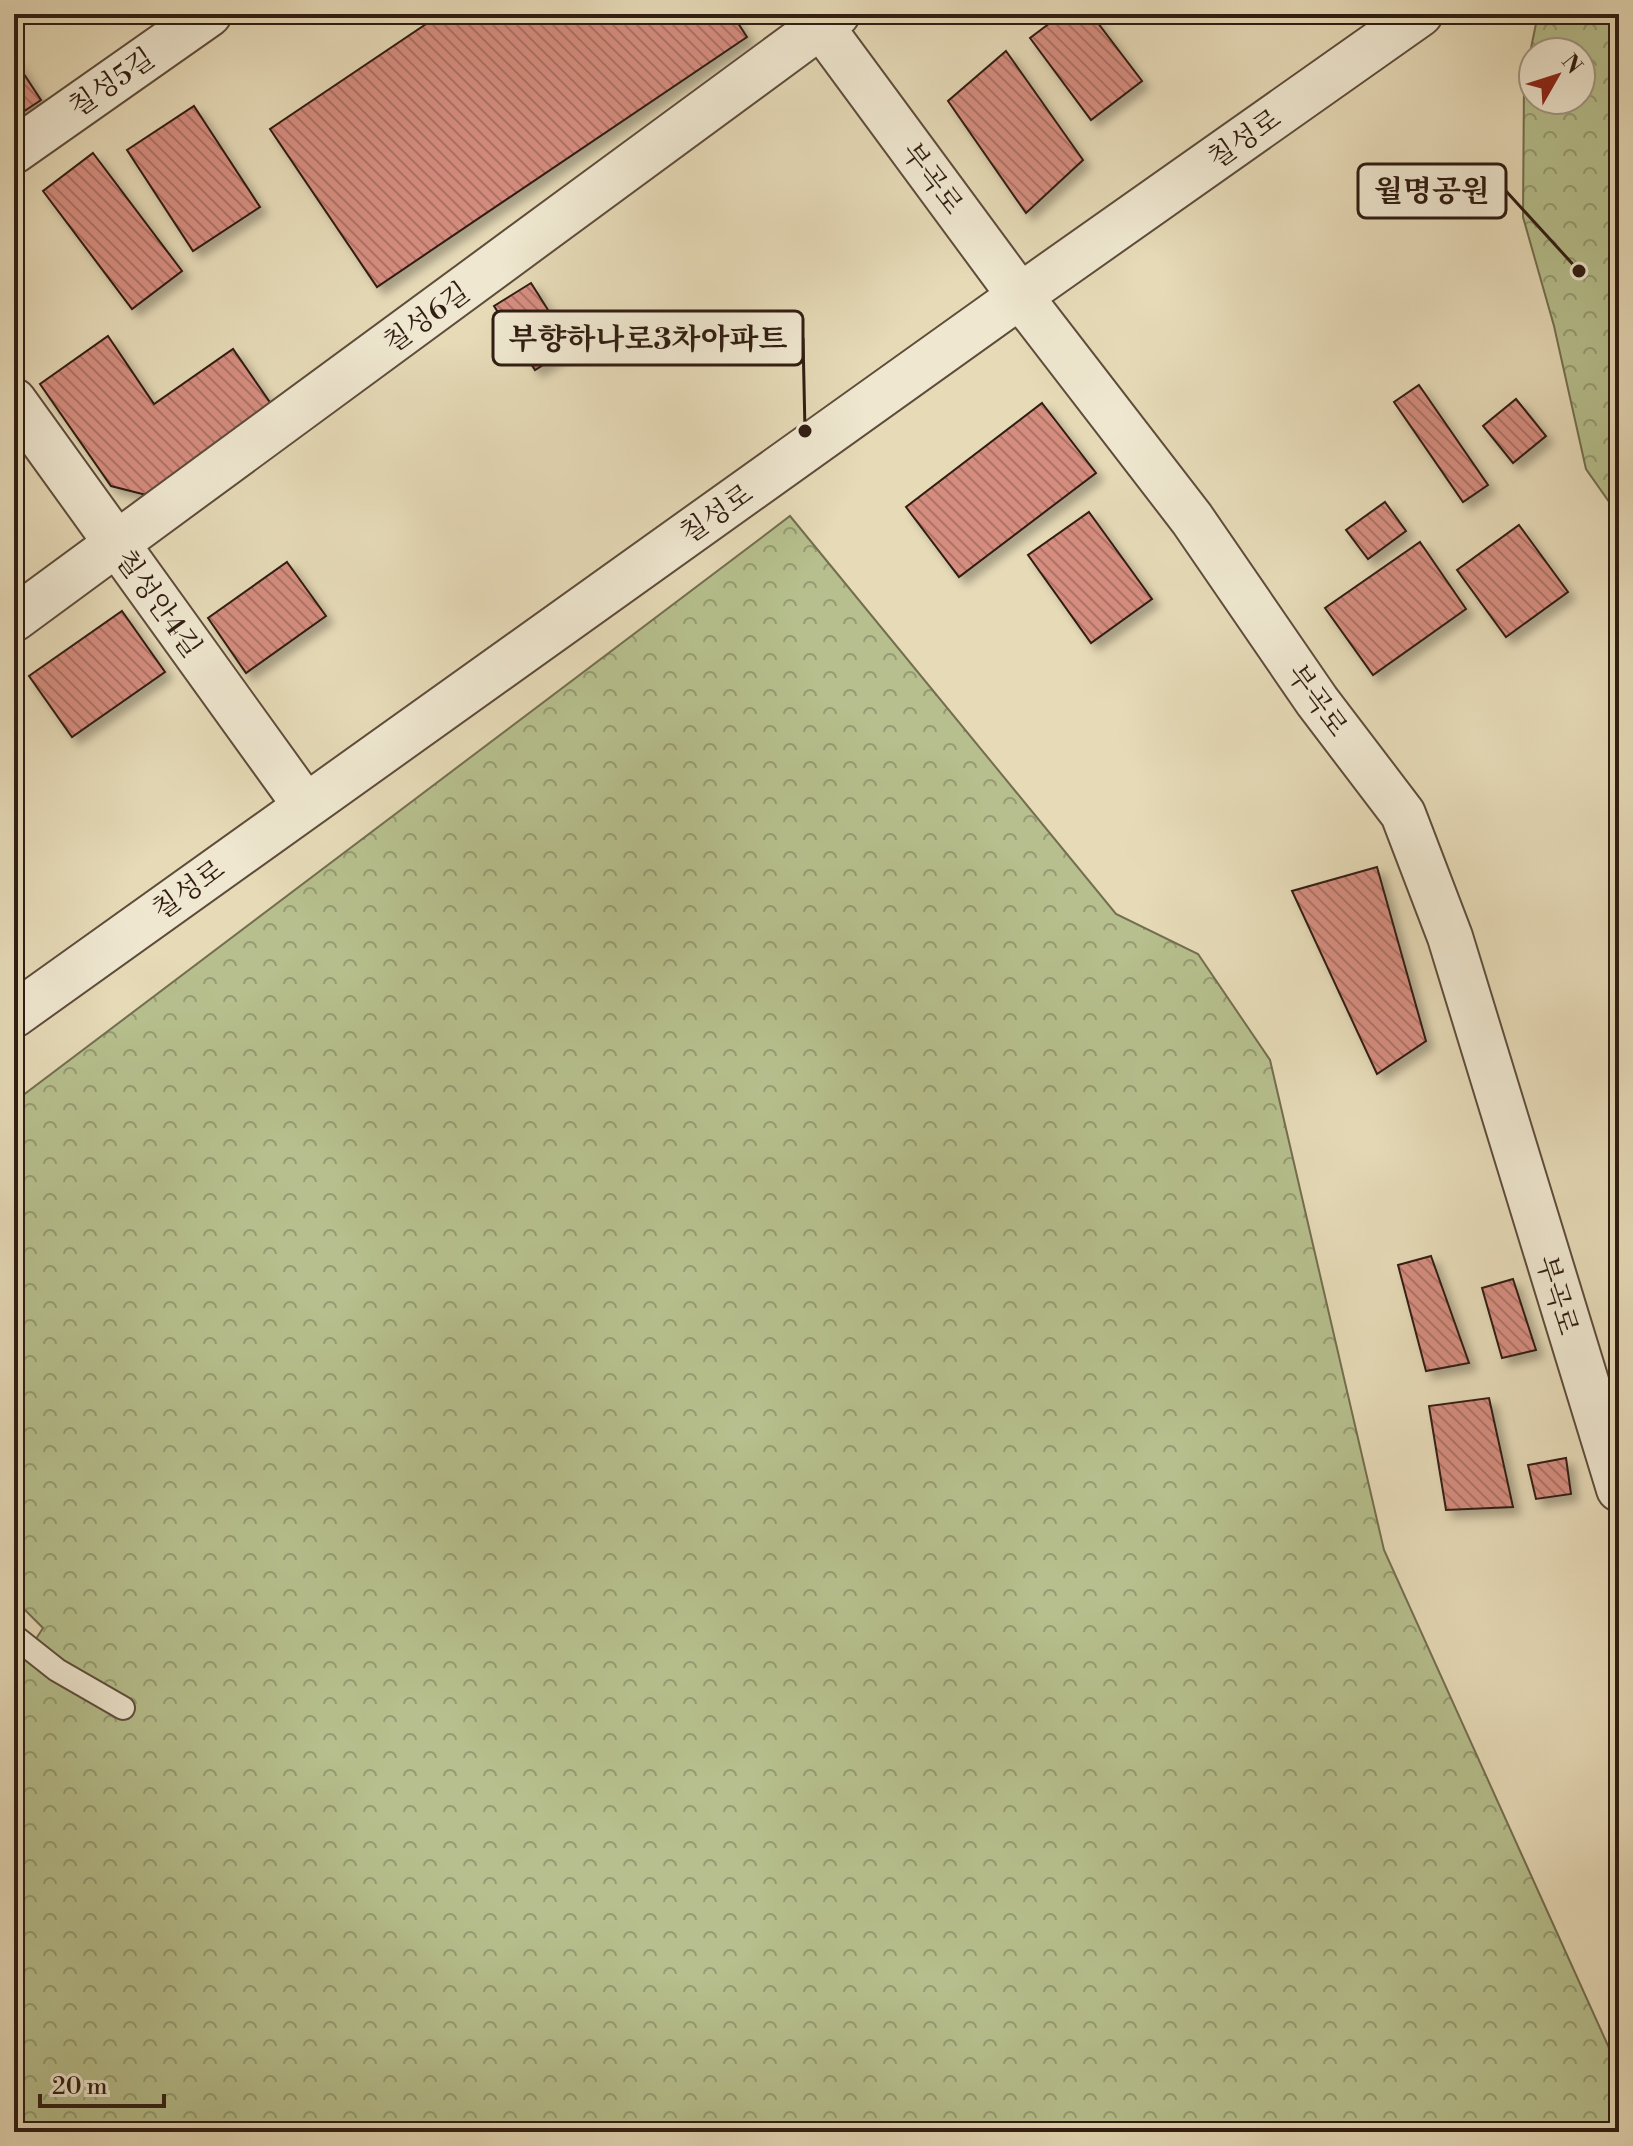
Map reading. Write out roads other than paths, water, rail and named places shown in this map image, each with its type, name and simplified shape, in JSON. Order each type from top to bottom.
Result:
[{"type":"street","name":"칠성5길","points":[[14,151],[209,14]]},
{"type":"street","name":"칠성로","points":[[14,1015],[1420,14]]},
{"type":"street","name":"부곡로","points":[[823,18],[1020,296],[1192,519],[1317,701],[1403,814],[1450,937],[1619,1489]]},
{"type":"street","name":"칠성6길","points":[[14,619],[823,18]]},
{"type":"street","name":"칠성안4길","points":[[14,401],[305,805]]},
{"type":"lane","points":[[14,1636],[57,1670],[123,1708]]},
{"type":"place","name":"월명공원","points":[[1579,271]]},
{"type":"place","name":"부향하나로3차아파트","points":[[805,431]]}]
